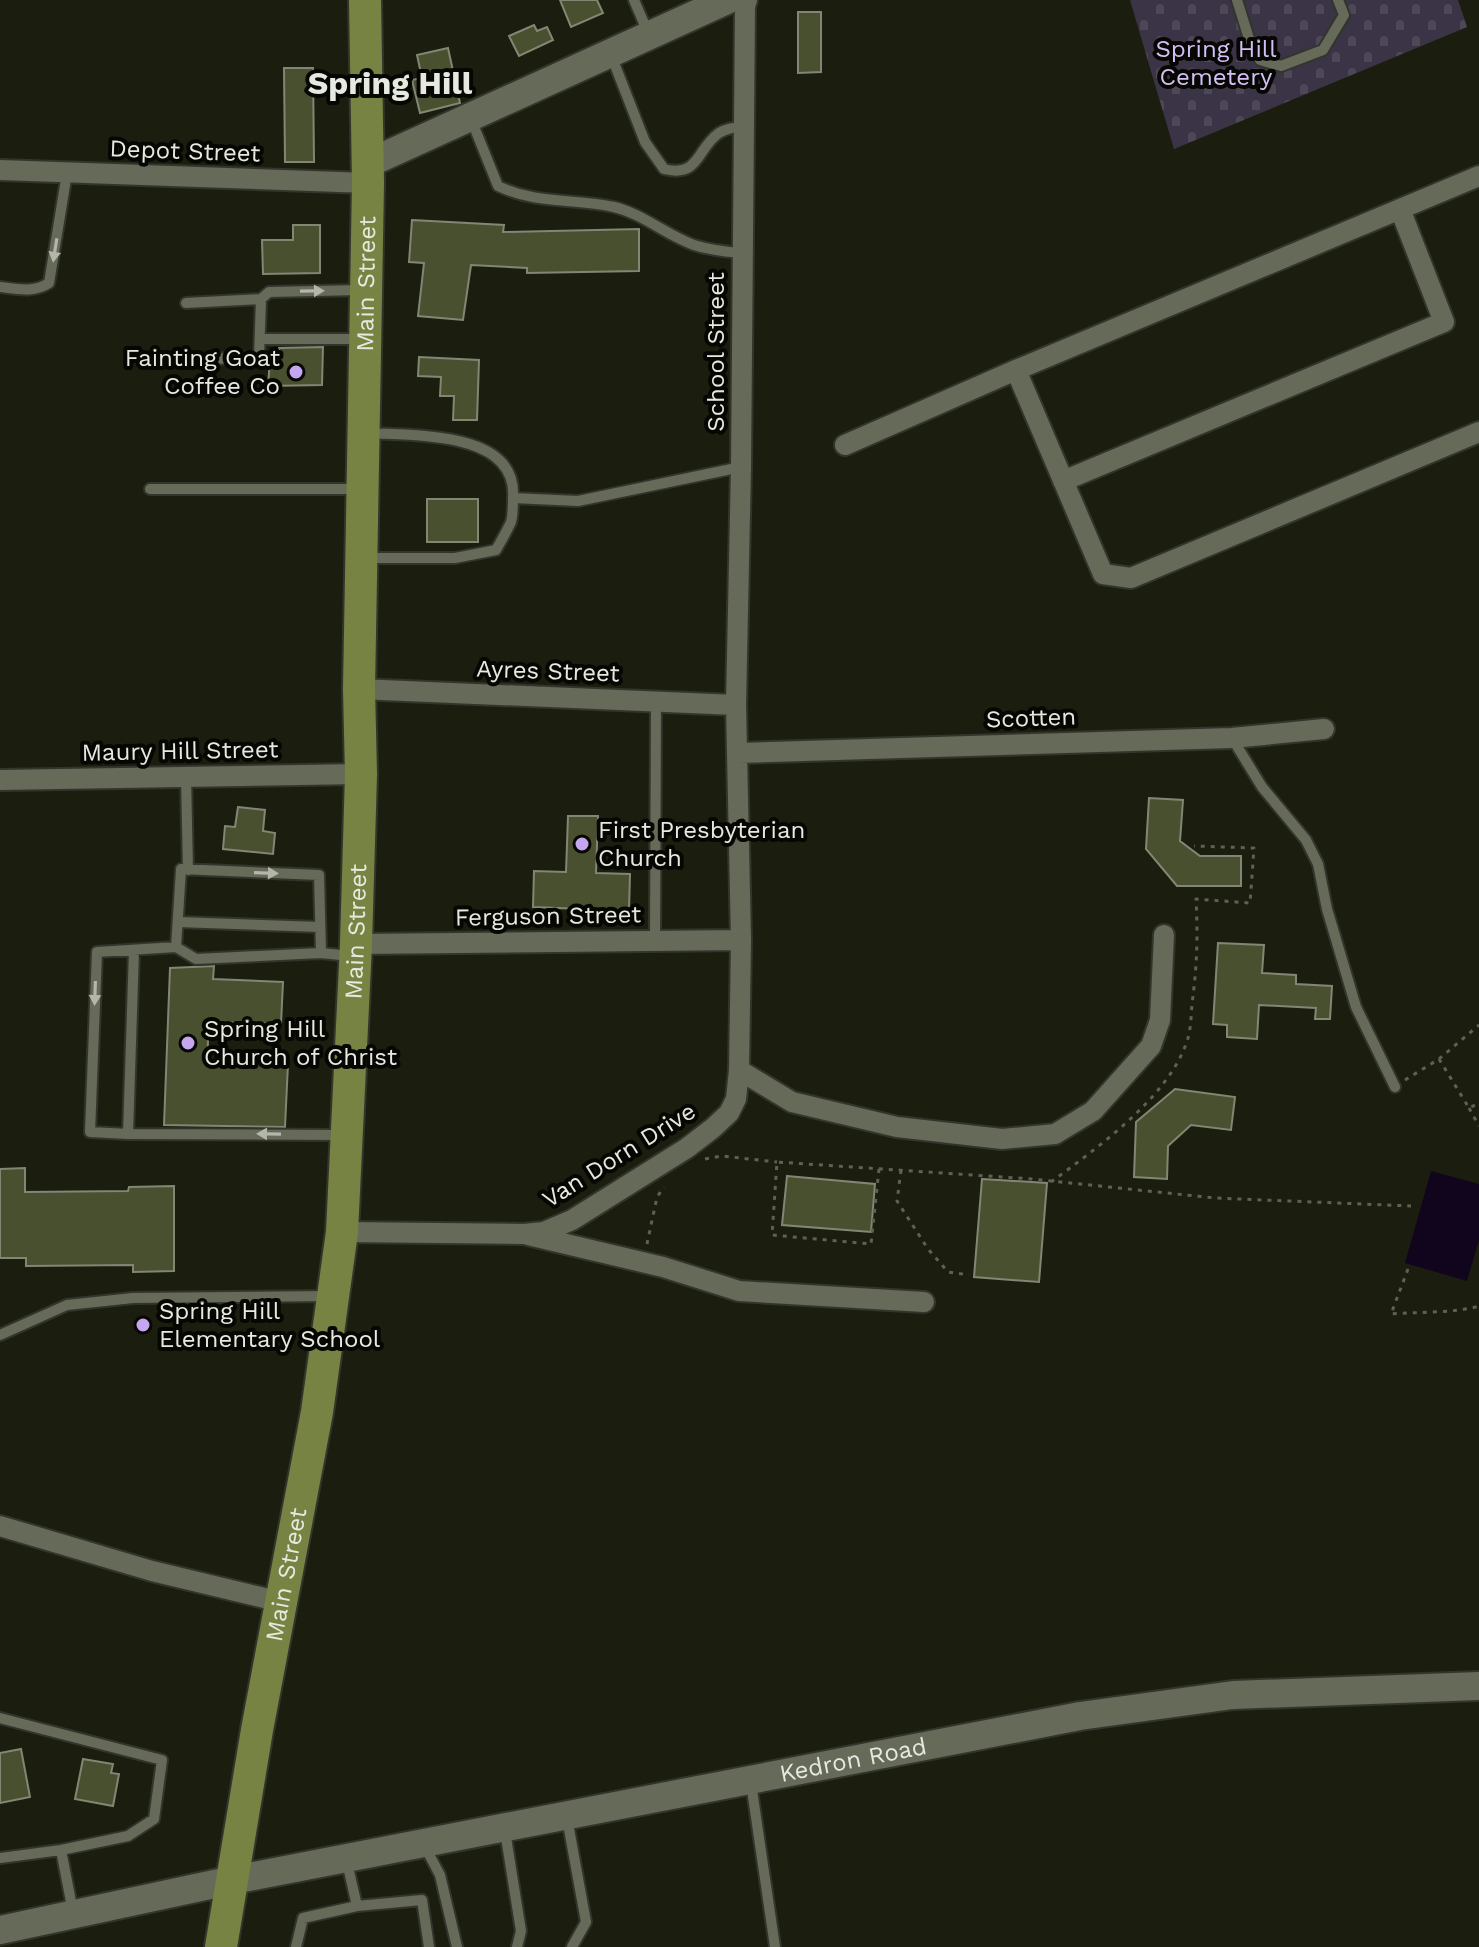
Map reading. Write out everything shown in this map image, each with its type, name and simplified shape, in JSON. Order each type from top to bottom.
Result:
[{"type":"main road","name":"Main Street","points":[[221,1947],[317,1412],[342,1232],[361,774],[359,689],[368,174],[365,0]]},
{"type":"main road","points":[[368,174],[470,117],[727,0]]},
{"type":"main road","name":"Kedron Road","points":[[0,1930],[233,1880],[1080,1716],[1233,1695],[1479,1686]]},
{"type":"street","name":"School Street","points":[[741,940],[736,705],[747,0]]},
{"type":"street","name":"Depot Street","points":[[0,170],[368,174]]},
{"type":"street","points":[[845,445],[1479,176]]},
{"type":"street","points":[[1063,481],[1444,322],[1400,209]]},
{"type":"street","points":[[1016,370],[1103,574],[1131,578],[1479,432]]},
{"type":"street","name":"Ayres Street","points":[[359,689],[736,705]]},
{"type":"street","name":"Scotten","points":[[739,753],[1232,738],[1324,729]]},
{"type":"street","name":"Maury Hill Street","points":[[0,780],[361,774]]},
{"type":"street","points":[[739,1070],[792,1102],[897,1127],[1002,1139],[1055,1134],[1093,1111],[1151,1046],[1160,1020],[1164,935]]},
{"type":"street","name":"Ferguson Street","points":[[356,950],[741,940]]},
{"type":"street","name":"Van Dorn Drive","points":[[342,1232],[544,1232],[572,1220],[713,1128],[729,1113],[736,1099],[741,940]]},
{"type":"street","points":[[524,1234],[663,1267],[739,1291],[924,1302]]},
{"type":"street","points":[[0,1526],[152,1571],[281,1602]]},
{"type":"lane","points":[[634,0],[649,35]]},
{"type":"lane","points":[[1237,0],[1251,45],[1260,60],[1281,66],[1323,50],[1344,15],[1338,0]]},
{"type":"lane","points":[[610,53],[645,142],[664,169],[677,172],[693,165],[718,134],[729,128],[744,127]]},
{"type":"lane","points":[[470,117],[498,186],[519,196],[613,207],[633,213],[692,244],[716,251],[743,253]]},
{"type":"lane","points":[[0,287],[26,290],[42,288],[49,283],[67,173]]},
{"type":"lane","points":[[186,303],[261,299],[269,292],[366,290]]},
{"type":"lane","points":[[189,360],[259,357],[261,299]]},
{"type":"lane","points":[[261,339],[366,339]]},
{"type":"lane","points":[[362,558],[455,558],[496,550],[512,519],[514,484],[505,464],[478,447],[452,439],[364,433]]},
{"type":"lane","points":[[513,498],[578,501],[741,467]]},
{"type":"lane","points":[[150,489],[363,489]]},
{"type":"lane","points":[[655,941],[656,701]]},
{"type":"lane","points":[[1232,738],[1262,787],[1306,840],[1318,864],[1327,909],[1356,1007],[1395,1087]]},
{"type":"lane","points":[[186,777],[188,870]]},
{"type":"lane","points":[[176,947],[181,869],[319,875],[321,953]]},
{"type":"lane","points":[[178,922],[320,927]]},
{"type":"lane","points":[[347,1135],[90,1132],[97,952],[176,947],[196,959],[356,950]]},
{"type":"lane","points":[[128,1134],[134,950]]},
{"type":"lane","points":[[0,1335],[67,1305],[133,1298],[334,1296]]},
{"type":"lane","points":[[0,1718],[162,1760],[154,1819],[128,1836],[61,1850],[0,1858]]},
{"type":"lane","points":[[751,1780],[775,1947]]},
{"type":"lane","points":[[566,1816],[586,1922],[572,1947]]},
{"type":"lane","points":[[504,1827],[521,1931],[517,1947]]},
{"type":"lane","points":[[423,1843],[440,1875],[457,1947]]},
{"type":"lane","points":[[61,1850],[74,1914]]},
{"type":"lane","points":[[346,1858],[357,1906]]},
{"type":"lane","points":[[296,1947],[303,1918],[357,1906],[422,1900],[429,1947]]},
{"type":"path","points":[[1395,1087],[1439,1059],[1479,1025]]},
{"type":"path","points":[[1439,1059],[1479,1126]]},
{"type":"path","points":[[1469,1108],[1479,1103]]},
{"type":"path","points":[[700,1161],[722,1156],[1032,1179],[1215,1198],[1411,1206]]},
{"type":"path","points":[[777,1162],[772,1235],[871,1244],[879,1169]]},
{"type":"path","points":[[901,1170],[897,1201],[928,1249],[948,1272],[969,1275]]},
{"type":"path","points":[[645,1250],[657,1197],[670,1177]]},
{"type":"path","points":[[1408,1269],[1391,1314],[1443,1309],[1464,1311],[1479,1306]]},
{"type":"green space","name":"Spring Hill Cemetery","points":[[1130,0],[1458,0],[1467,27],[1174,149]]},
{"type":"shaded area","points":[[1431,1171],[1479,1184],[1479,1240],[1467,1281],[1405,1263]]},
{"type":"building","points":[[560,0],[597,0],[603,13],[571,27]]},
{"type":"building","points":[[798,12],[821,12],[821,72],[798,73]]},
{"type":"building","points":[[534,25],[537,31],[547,27],[553,40],[519,56],[509,36]]},
{"type":"building","points":[[448,48],[460,103],[420,113],[412,80],[422,78],[417,55]]},
{"type":"building","points":[[284,68],[313,68],[314,162],[285,162]]},
{"type":"building","points":[[412,220],[504,225],[503,232],[639,229],[639,271],[527,273],[527,268],[471,265],[463,320],[418,316],[424,263],[409,262]]},
{"type":"building","points":[[293,225],[320,225],[320,273],[263,274],[262,240],[293,240]]},
{"type":"building","name":"Fainting Goat Coffee Co","points":[[323,347],[322,385],[268,386],[270,359],[279,359],[279,348]]},
{"type":"building","points":[[419,357],[479,360],[477,420],[453,420],[454,396],[440,396],[441,377],[418,376]]},
{"type":"building","points":[[427,499],[478,499],[478,542],[427,542]]},
{"type":"building","points":[[1149,798],[1183,800],[1180,841],[1200,856],[1241,856],[1241,886],[1177,886],[1146,849]]},
{"type":"building","points":[[238,807],[265,810],[263,831],[275,833],[273,854],[223,849],[225,826],[235,827]]},
{"type":"building","name":"First Presbyterian Church","points":[[568,816],[598,816],[596,873],[630,874],[629,911],[533,907],[534,871],[566,872]]},
{"type":"building","points":[[1218,943],[1264,945],[1262,973],[1296,975],[1296,984],[1332,986],[1330,1019],[1315,1019],[1316,1008],[1259,1005],[1257,1039],[1227,1037],[1227,1025],[1213,1024]]},
{"type":"building","name":"Spring Hill Church of Christ","points":[[214,966],[213,979],[283,982],[281,1024],[209,1022],[207,1061],[288,1064],[285,1127],[164,1125],[170,968]]},
{"type":"building","points":[[1175,1089],[1235,1097],[1231,1130],[1191,1125],[1168,1146],[1167,1179],[1134,1177],[1136,1122]]},
{"type":"building","points":[[25,1168],[25,1192],[128,1191],[129,1187],[174,1186],[174,1271],[133,1272],[133,1265],[26,1266],[26,1258],[0,1258],[0,1169]]},
{"type":"building","points":[[787,1176],[875,1184],[871,1232],[782,1225]]},
{"type":"building","points":[[982,1179],[1047,1183],[1039,1282],[974,1277]]},
{"type":"building","points":[[21,1749],[30,1797],[0,1803],[0,1753]]},
{"type":"building","points":[[83,1759],[113,1764],[111,1773],[119,1774],[113,1806],[75,1799]]},
{"type":"place","name":"Fainting Goat Coffee Co","points":[[296,372]]},
{"type":"place","name":"First Presbyterian Church","points":[[582,844]]},
{"type":"place","name":"Spring Hill Church of Christ","points":[[188,1043]]},
{"type":"place","name":"Spring Hill Elementary School","points":[[143,1325]]},
{"type":"district","name":"Spring Hill","points":[[390,83]]}]
